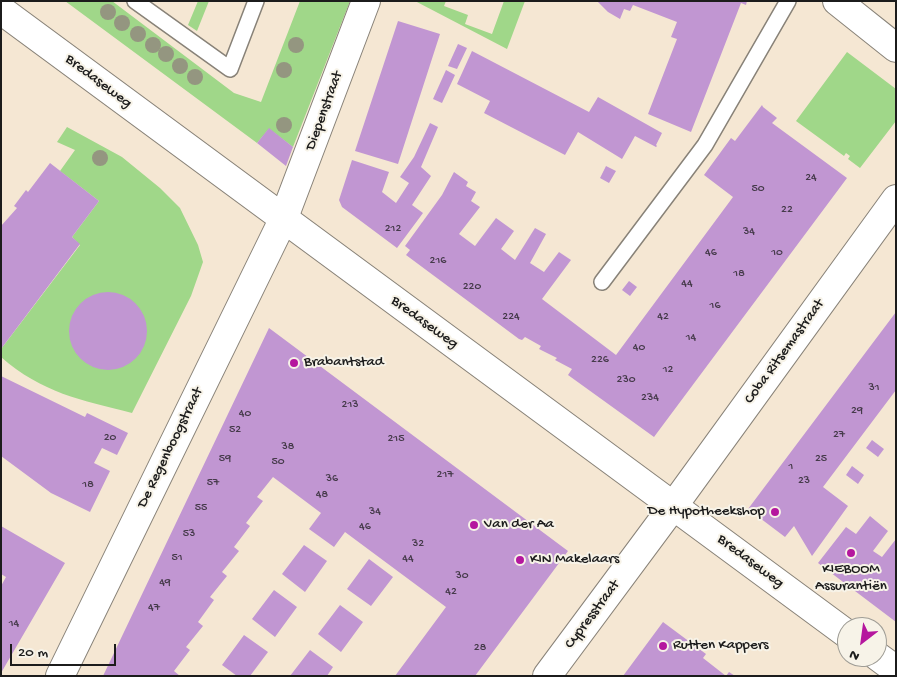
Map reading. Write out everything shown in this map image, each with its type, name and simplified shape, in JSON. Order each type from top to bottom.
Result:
[{"type":"street","name":"Diepenstraat","points":[[283,220],[366,1]]},
{"type":"street","points":[[836,1],[896,48]]},
{"type":"street","name":"Bredaseweg","points":[[1,10],[283,220],[674,505],[837,627]]},
{"type":"street","name":"Coba Ritsemastraat","points":[[674,505],[896,200]]},
{"type":"street","name":"De Regenboogstraat","points":[[60,676],[283,220]]},
{"type":"street","name":"Cypresstraat","points":[[547,676],[674,505]]},
{"type":"lane","points":[[144,4],[230,69],[256,1]]},
{"type":"lane","points":[[602,282],[705,145],[788,1]]},
{"type":"green space","points":[[65,1],[112,1],[234,93],[261,102],[300,1],[350,1],[293,147],[269,129],[257,143]]},
{"type":"green space","points":[[198,1],[209,1],[197,31],[188,25]]},
{"type":"green space","points":[[415,1],[446,1],[444,6],[468,15],[465,24],[492,34],[504,1],[525,1],[507,49]]},
{"type":"green space","points":[[847,52],[896,89],[896,121],[860,168],[848,159],[850,156],[846,153],[844,156],[796,121]]},
{"type":"green space","points":[[67,127],[122,157],[160,188],[180,208],[198,245],[203,262],[191,296],[132,413],[63,394],[32,379],[1,357],[1,349],[80,245],[72,237],[99,201],[60,171],[75,150],[57,142]]},
{"type":"building","points":[[597,1],[747,1],[746,5],[741,3],[691,132],[648,114],[677,39],[671,37],[677,22],[633,5],[630,11],[624,9],[620,19],[608,12]]},
{"type":"building","points":[[398,21],[440,34],[398,164],[355,151]]},
{"type":"building","points":[[458,44],[467,48],[457,69],[448,66]]},
{"type":"building","points":[[472,51],[589,112],[598,97],[662,133],[657,146],[635,136],[622,159],[578,132],[565,155],[484,113],[490,101],[457,84]]},
{"type":"building","points":[[446,70],[455,75],[442,103],[433,99]]},
{"type":"building","points":[[762,105],[777,118],[772,123],[847,178],[654,437],[568,375],[572,369],[555,360],[557,358],[539,349],[541,346],[525,337],[522,340],[519,339],[406,255],[410,250],[405,246],[442,195],[454,172],[468,182],[466,186],[476,192],[471,201],[480,207],[459,234],[475,246],[496,218],[514,231],[501,249],[515,260],[535,228],[546,234],[530,263],[544,272],[559,252],[571,260],[542,299],[616,355],[733,197],[704,175],[731,138],[735,141]]},
{"type":"building","points":[[430,123],[438,127],[421,167],[431,176],[412,205],[423,213],[397,248],[342,207],[339,200],[352,160],[389,172],[382,192],[396,203],[409,183],[400,177],[414,157]]},
{"type":"building","points":[[269,128],[293,147],[286,166],[257,143]]},
{"type":"building","points":[[50,163],[99,201],[72,237],[80,244],[1,349],[1,226],[17,208],[14,206],[26,190],[28,192]]},
{"type":"building","points":[[606,166],[616,171],[609,183],[600,178]]},
{"type":"building","points":[[629,281],[637,287],[630,296],[622,290]]},
{"type":"building","points":[[108,292],[123,295],[135,304],[144,316],[147,331],[144,346],[135,358],[123,367],[108,370],[93,367],[81,358],[72,346],[69,331],[72,316],[81,304],[93,295]]},
{"type":"building","points":[[896,312],[896,390],[823,487],[848,506],[812,556],[794,526],[785,537],[748,509]]},
{"type":"building","points":[[269,328],[568,551],[475,676],[395,676],[446,607],[345,532],[334,547],[309,529],[321,513],[273,477],[257,497],[263,501],[246,523],[250,526],[234,547],[239,551],[222,572],[227,576],[210,597],[214,600],[198,622],[203,626],[186,647],[190,650],[174,671],[180,676],[103,676]]},
{"type":"building","points":[[1,376],[85,417],[87,413],[128,433],[117,455],[102,448],[94,463],[110,471],[90,512],[51,493],[1,456]]},
{"type":"building","points":[[872,440],[884,449],[878,457],[866,448]]},
{"type":"building","points":[[852,466],[864,475],[858,484],[846,475]]},
{"type":"building","points":[[870,516],[888,531],[873,551],[882,557],[896,539],[896,622],[818,563],[846,527],[856,534]]},
{"type":"building","points":[[1,526],[65,563],[1,673],[1,586],[6,577],[1,574]]},
{"type":"building","points":[[304,545],[327,561],[305,592],[282,574]]},
{"type":"building","points":[[369,559],[393,577],[371,606],[347,589]]},
{"type":"building","points":[[274,590],[297,607],[275,637],[252,619]]},
{"type":"building","points":[[340,605],[363,622],[341,652],[318,634]]},
{"type":"building","points":[[663,622],[706,654],[703,658],[726,676],[623,676]]},
{"type":"building","points":[[244,635],[268,652],[250,676],[237,676],[222,665]]},
{"type":"building","points":[[310,650],[333,667],[327,676],[290,676]]},
{"type":"building","points":[[729,672],[735,676],[726,676]]},
{"type":"place","name":"Brabantstad","points":[[294,363]]},
{"type":"place","name":"De Hypotheekshop","points":[[775,512]]},
{"type":"place","name":"Van der Aa","points":[[474,525]]},
{"type":"place","name":"KIEBOOM Assurantiën","points":[[851,553]]},
{"type":"place","name":"KIN Makelaars","points":[[520,560]]},
{"type":"place","name":"Rutten Kappers","points":[[663,646]]}]
